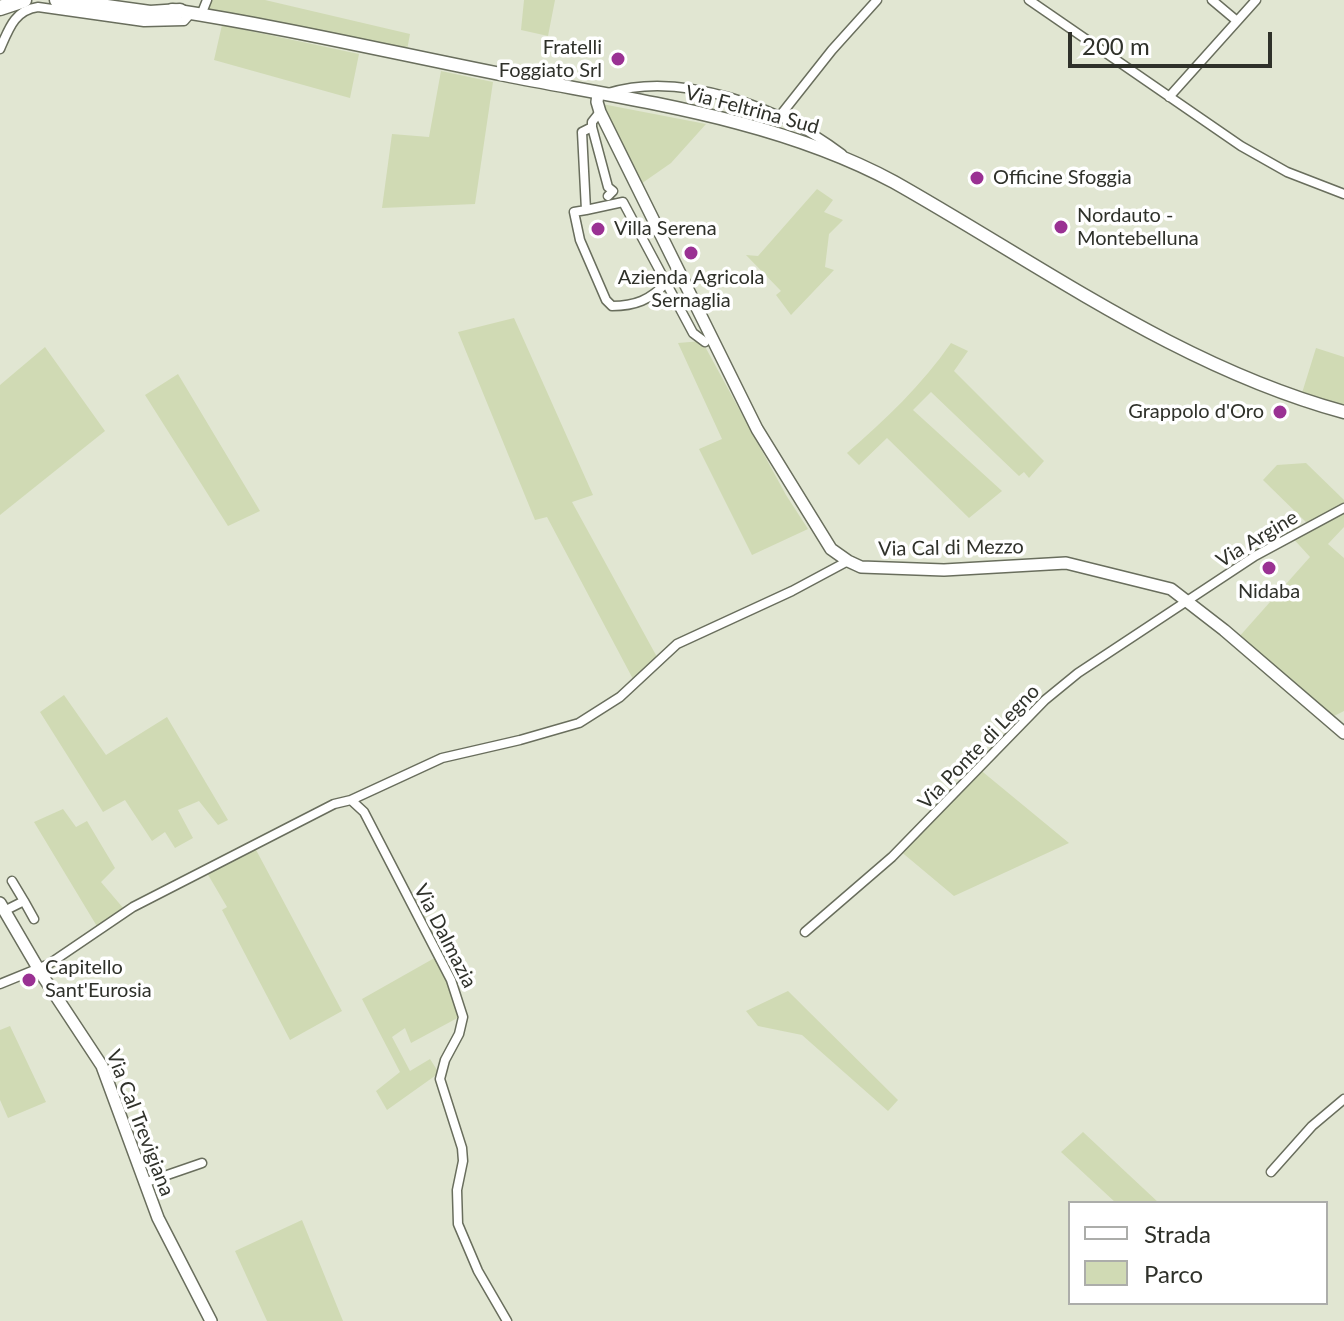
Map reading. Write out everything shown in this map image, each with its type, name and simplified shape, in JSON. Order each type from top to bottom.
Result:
[{"type":"highway","points":[[0,8],[24,0]]},
{"type":"highway","points":[[57,0],[150,13],[191,13]]},
{"type":"main road","name":"Via Feltrina Sud","points":[[105,0],[191,13],[601,94],[754,127],[801,141],[849,160],[908,190],[1176,347],[1266,387],[1344,412]]},
{"type":"street","points":[[191,13],[207,0]]},
{"type":"street","points":[[779,117],[877,0]]},
{"type":"street","points":[[1029,0],[1241,146],[1273,165],[1344,194]]},
{"type":"street","points":[[1212,0],[1237,21]]},
{"type":"street","points":[[1169,97],[1256,0]]},
{"type":"street","name":"Via Feltrina Sud","points":[[0,49],[19,13],[27,8],[144,22],[184,21],[191,13]]},
{"type":"street","points":[[0,984],[49,964],[133,907],[334,804],[351,800],[442,758],[571,725],[620,697],[677,644],[792,591],[848,561],[831,549],[818,532],[757,429],[597,102],[601,94],[653,85],[710,91],[779,117],[821,139],[849,160]]},
{"type":"street","points":[[600,112],[592,127],[610,196]]},
{"type":"street","points":[[586,210],[582,132],[592,127]]},
{"type":"street","points":[[610,196],[586,210],[574,212],[580,240],[606,300],[612,306],[627,307],[644,301],[666,283]]},
{"type":"street","points":[[610,196],[623,202],[693,333],[705,342]]},
{"type":"street","name":"Via Argine","points":[[1188,601],[1255,556],[1344,508]]},
{"type":"street","name":"Via Cal di Mezzo","points":[[848,561],[861,567],[922,570],[1066,563],[1171,589],[1344,733]]},
{"type":"street","name":"Via Ponte di Legno","points":[[805,932],[892,857],[1045,700],[1102,656],[1188,601]]},
{"type":"street","name":"Via Dalmazia","points":[[351,800],[364,812],[462,1007],[462,1025],[445,1060],[440,1079],[462,1148],[457,1213],[462,1235],[478,1271],[507,1321]]},
{"type":"street","points":[[12,881],[34,919]]},
{"type":"street","points":[[2,907],[24,901]]},
{"type":"street","name":"Via Cal Trevigiana","points":[[2,907],[102,1066],[165,1234],[211,1321]]},
{"type":"street","points":[[1271,1172],[1312,1126],[1344,1099]]},
{"type":"street","points":[[144,1183],[202,1163]]},
{"type":"green space","points":[[212,0],[265,0],[410,34],[407,50],[267,19],[208,10]]},
{"type":"green space","points":[[524,0],[555,0],[548,36],[521,30]]},
{"type":"green space","points":[[222,25],[359,54],[350,98],[214,60]]},
{"type":"green space","points":[[441,71],[493,82],[475,204],[382,208],[392,134],[429,137]]},
{"type":"green space","points":[[597,103],[706,124],[671,163],[638,186]]},
{"type":"green space","points":[[817,189],[833,200],[824,212],[843,220],[829,234],[825,267],[834,270],[791,315],[776,295],[781,291],[746,255],[758,256]]},
{"type":"green space","points":[[514,318],[593,495],[572,502],[657,657],[633,679],[547,517],[535,520],[458,332]]},
{"type":"green space","points":[[702,341],[786,495],[808,529],[752,555],[699,449],[722,439],[678,343]]},
{"type":"green space","points":[[951,343],[968,351],[954,371],[1044,461],[1029,478],[1024,472],[1019,476],[931,392],[913,410],[1002,491],[969,518],[887,438],[859,465],[847,453],[902,401]]},
{"type":"green space","points":[[45,347],[105,431],[0,515],[0,385]]},
{"type":"green space","points":[[1316,348],[1344,357],[1344,405],[1302,393]]},
{"type":"green space","points":[[178,374],[260,511],[228,526],[145,395]]},
{"type":"green space","points":[[1306,463],[1344,500],[1344,527],[1328,544],[1344,558],[1344,711],[1330,718],[1238,638],[1310,557],[1290,535],[1310,526],[1263,480],[1277,465]]},
{"type":"green space","points":[[64,695],[106,755],[167,717],[228,820],[218,825],[199,801],[178,810],[193,838],[175,848],[165,832],[152,841],[125,800],[103,812],[40,712]]},
{"type":"green space","points":[[978,768],[1069,843],[954,896],[899,850]]},
{"type":"green space","points":[[63,809],[76,827],[87,821],[115,868],[101,882],[124,909],[98,928],[34,822]]},
{"type":"green space","points":[[255,848],[342,1011],[290,1040],[222,910],[227,907],[207,873]]},
{"type":"green space","points":[[438,956],[463,1015],[411,1043],[405,1028],[392,1037],[410,1071],[430,1059],[439,1073],[387,1110],[376,1091],[400,1072],[362,999]]},
{"type":"green space","points":[[788,991],[898,1100],[888,1111],[802,1035],[758,1026],[746,1011]]},
{"type":"green space","points":[[10,1026],[46,1102],[8,1118],[0,1100],[0,1030]]},
{"type":"green space","points":[[1083,1132],[1157,1201],[1114,1201],[1061,1152]]},
{"type":"green space","points":[[302,1220],[343,1321],[267,1321],[235,1251]]},
{"type":"place","name":"Fratelli Foggiato Srl","points":[[618,59]]},
{"type":"place","name":"Officine Sfoggia","points":[[977,178]]},
{"type":"place","name":"Nordauto - Montebelluna","points":[[1061,227]]},
{"type":"place","name":"Villa Serena","points":[[598,229]]},
{"type":"place","name":"Azienda Agricola Sernaglia","points":[[691,253]]},
{"type":"place","name":"Grappolo d'Oro","points":[[1280,412]]},
{"type":"place","name":"Nidaba","points":[[1269,568]]},
{"type":"place","name":"Capitello Sant'Eurosia","points":[[29,980]]}]
